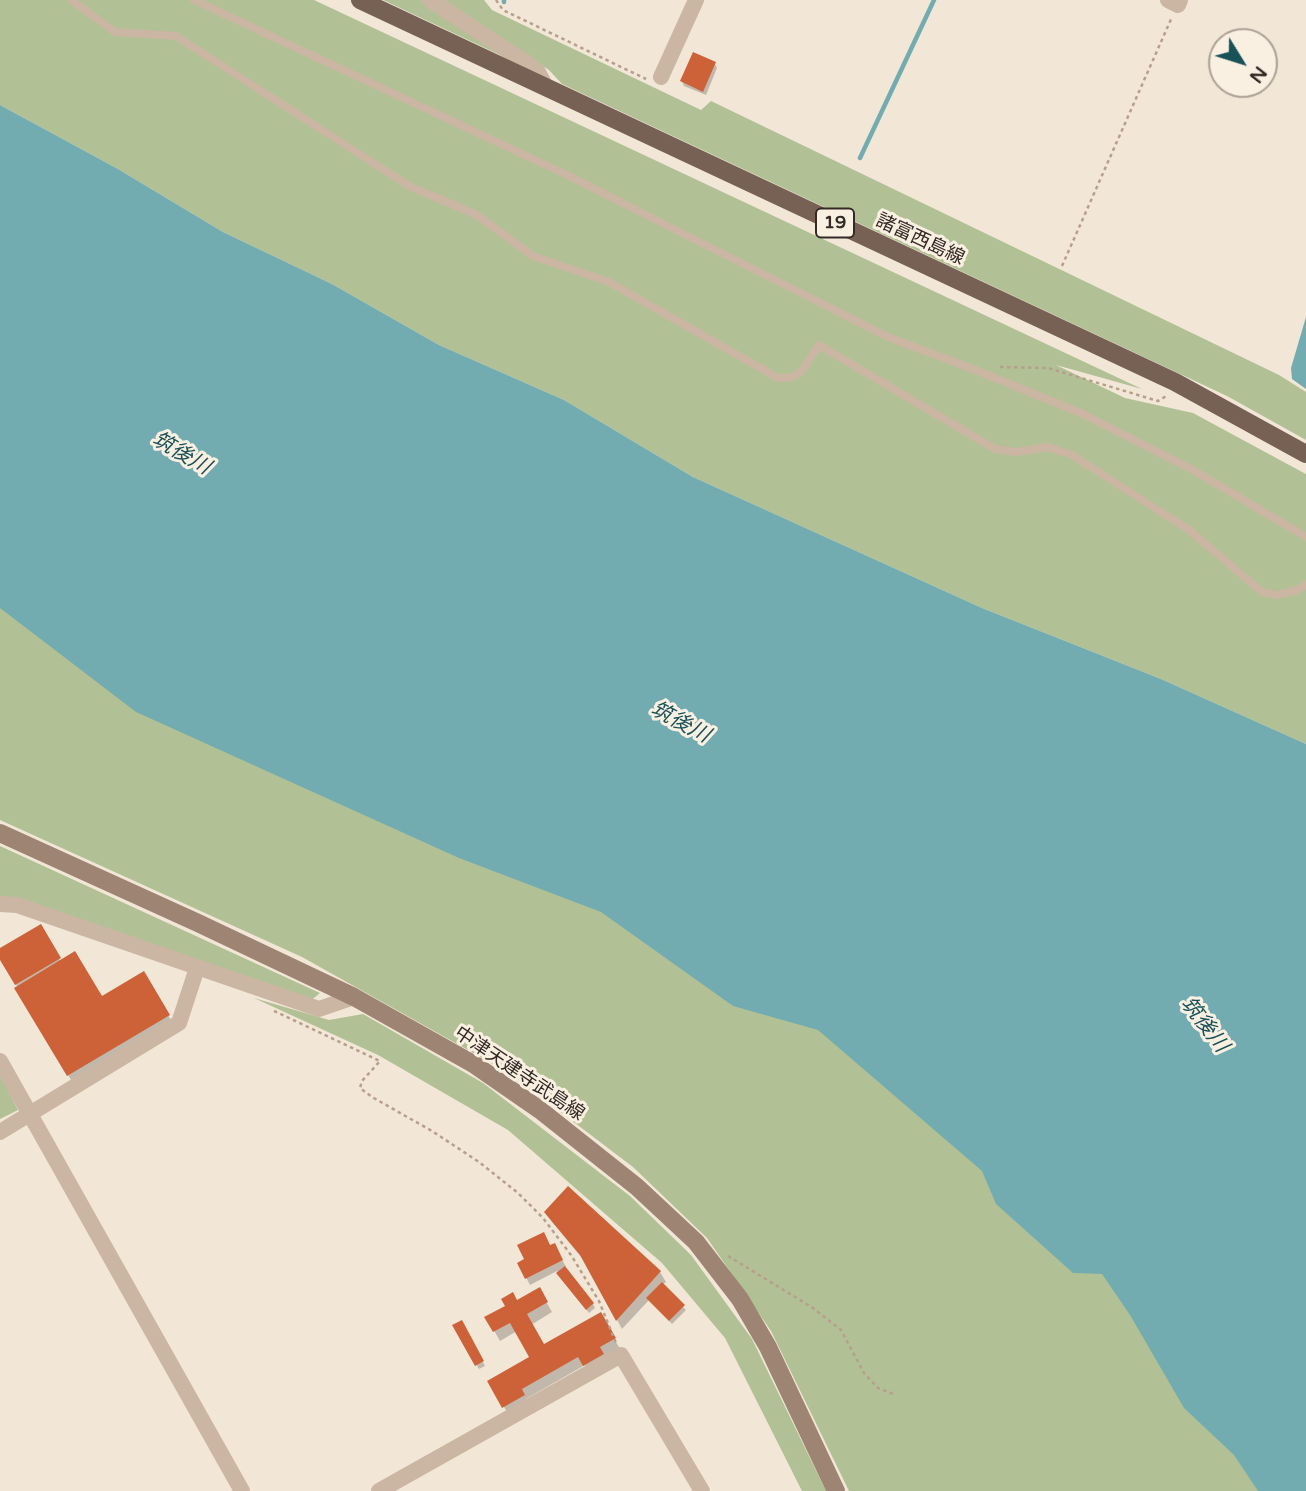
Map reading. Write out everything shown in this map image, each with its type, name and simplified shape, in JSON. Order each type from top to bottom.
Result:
[{"type":"main road","name":"諸富西島線","points":[[360,0],[1175,382],[1306,454]]},
{"type":"main road","name":"中津天建寺武島線","points":[[0,833],[354,997],[475,1065],[540,1110],[637,1187],[696,1242],[740,1299],[768,1347],[836,1491]]},
{"type":"street","points":[[430,0],[530,65],[538,72],[546,87]]},
{"type":"street","points":[[661,77],[696,0]]},
{"type":"street","points":[[0,904],[17,905],[319,1009],[354,997]]},
{"type":"street","points":[[0,1132],[179,1023],[197,968]]},
{"type":"street","points":[[0,1061],[242,1491]]},
{"type":"street","points":[[380,1491],[621,1355],[702,1491]]},
{"type":"lane","points":[[72,0],[115,32],[176,36],[409,186],[477,215],[533,256],[609,282],[778,378],[789,378],[801,372],[820,345],[995,449],[1016,452],[1047,447],[1072,455],[1189,530],[1262,592],[1276,595],[1295,592],[1306,586]]},
{"type":"lane","points":[[194,0],[565,174],[888,337],[1083,414],[1193,470],[1306,537]]},
{"type":"path","points":[[496,0],[503,9],[652,82],[661,77]]},
{"type":"path","points":[[1062,266],[1175,2]]},
{"type":"path","points":[[978,371],[997,368],[1048,369],[1158,401],[1168,396],[1175,382]]},
{"type":"path","points":[[273,1010],[380,1061],[362,1081],[360,1088],[479,1162],[535,1210],[570,1255],[599,1301],[621,1355]]},
{"type":"path","points":[[729,1257],[822,1315],[841,1331],[864,1373],[878,1388],[896,1395]]},
{"type":"green space","points":[[0,0],[314,0],[1142,389],[1056,365],[1125,398],[1193,413],[1306,474],[1306,744],[1161,679],[982,608],[693,477],[564,400],[439,345],[332,284],[223,232],[118,169],[0,105]]},
{"type":"green space","points":[[383,0],[421,0],[515,62]]},
{"type":"green space","points":[[442,0],[484,0],[492,10],[701,110],[711,101],[1279,375],[1306,392],[1306,440],[1227,396],[562,84],[549,70]]},
{"type":"green space","points":[[0,599],[481,837],[968,1099],[1292,1491],[849,1491],[771,1331],[707,1238],[633,1167],[509,1073],[302,957],[0,820]]},
{"type":"green space","points":[[0,846],[320,993],[309,1002],[0,899]]},
{"type":"green space","points":[[254,998],[329,1020],[363,1014],[483,1083],[630,1196],[691,1255],[752,1339],[826,1491],[802,1491],[725,1338],[662,1263],[508,1130],[378,1055]]},
{"type":"green space","points":[[0,1075],[18,1110],[0,1119]]},
{"type":"water","name":"筑後川","points":[[0,105],[118,169],[223,232],[332,284],[439,345],[564,400],[693,477],[982,608],[1161,679],[1306,744],[1306,1491],[1258,1491],[1234,1455],[1184,1408],[1130,1315],[1102,1274],[1073,1273],[996,1204],[982,1171],[818,1030],[733,1006],[601,912],[459,858],[136,712],[0,608]]},
{"type":"water","points":[[1306,317],[1306,389],[1292,379],[1291,368]]},
{"type":"building","points":[[693,52],[716,62],[703,92],[680,81]]},
{"type":"building","points":[[41,924],[61,958],[15,985],[0,960],[0,948]]},
{"type":"building","points":[[75,951],[102,996],[144,971],[170,1015],[67,1076],[14,988]]},
{"type":"building","points":[[568,1186],[661,1271],[616,1321],[580,1255],[544,1212]]},
{"type":"building","points":[[544,1232],[550,1245],[555,1243],[563,1260],[525,1279],[517,1263],[524,1259],[517,1245]]},
{"type":"building","points":[[565,1266],[594,1303],[586,1310],[556,1273]]},
{"type":"building","points":[[662,1282],[685,1305],[669,1321],[646,1298]]},
{"type":"building","points":[[540,1287],[548,1302],[527,1314],[544,1344],[601,1312],[616,1338],[600,1347],[604,1354],[583,1366],[578,1357],[522,1389],[525,1395],[502,1408],[487,1381],[529,1357],[510,1323],[493,1332],[484,1317],[505,1306],[501,1299],[513,1292],[517,1300]]},
{"type":"building","points":[[462,1320],[484,1361],[475,1366],[452,1325]]},
{"type":"waterway","points":[[860,158],[934,0]]}]
